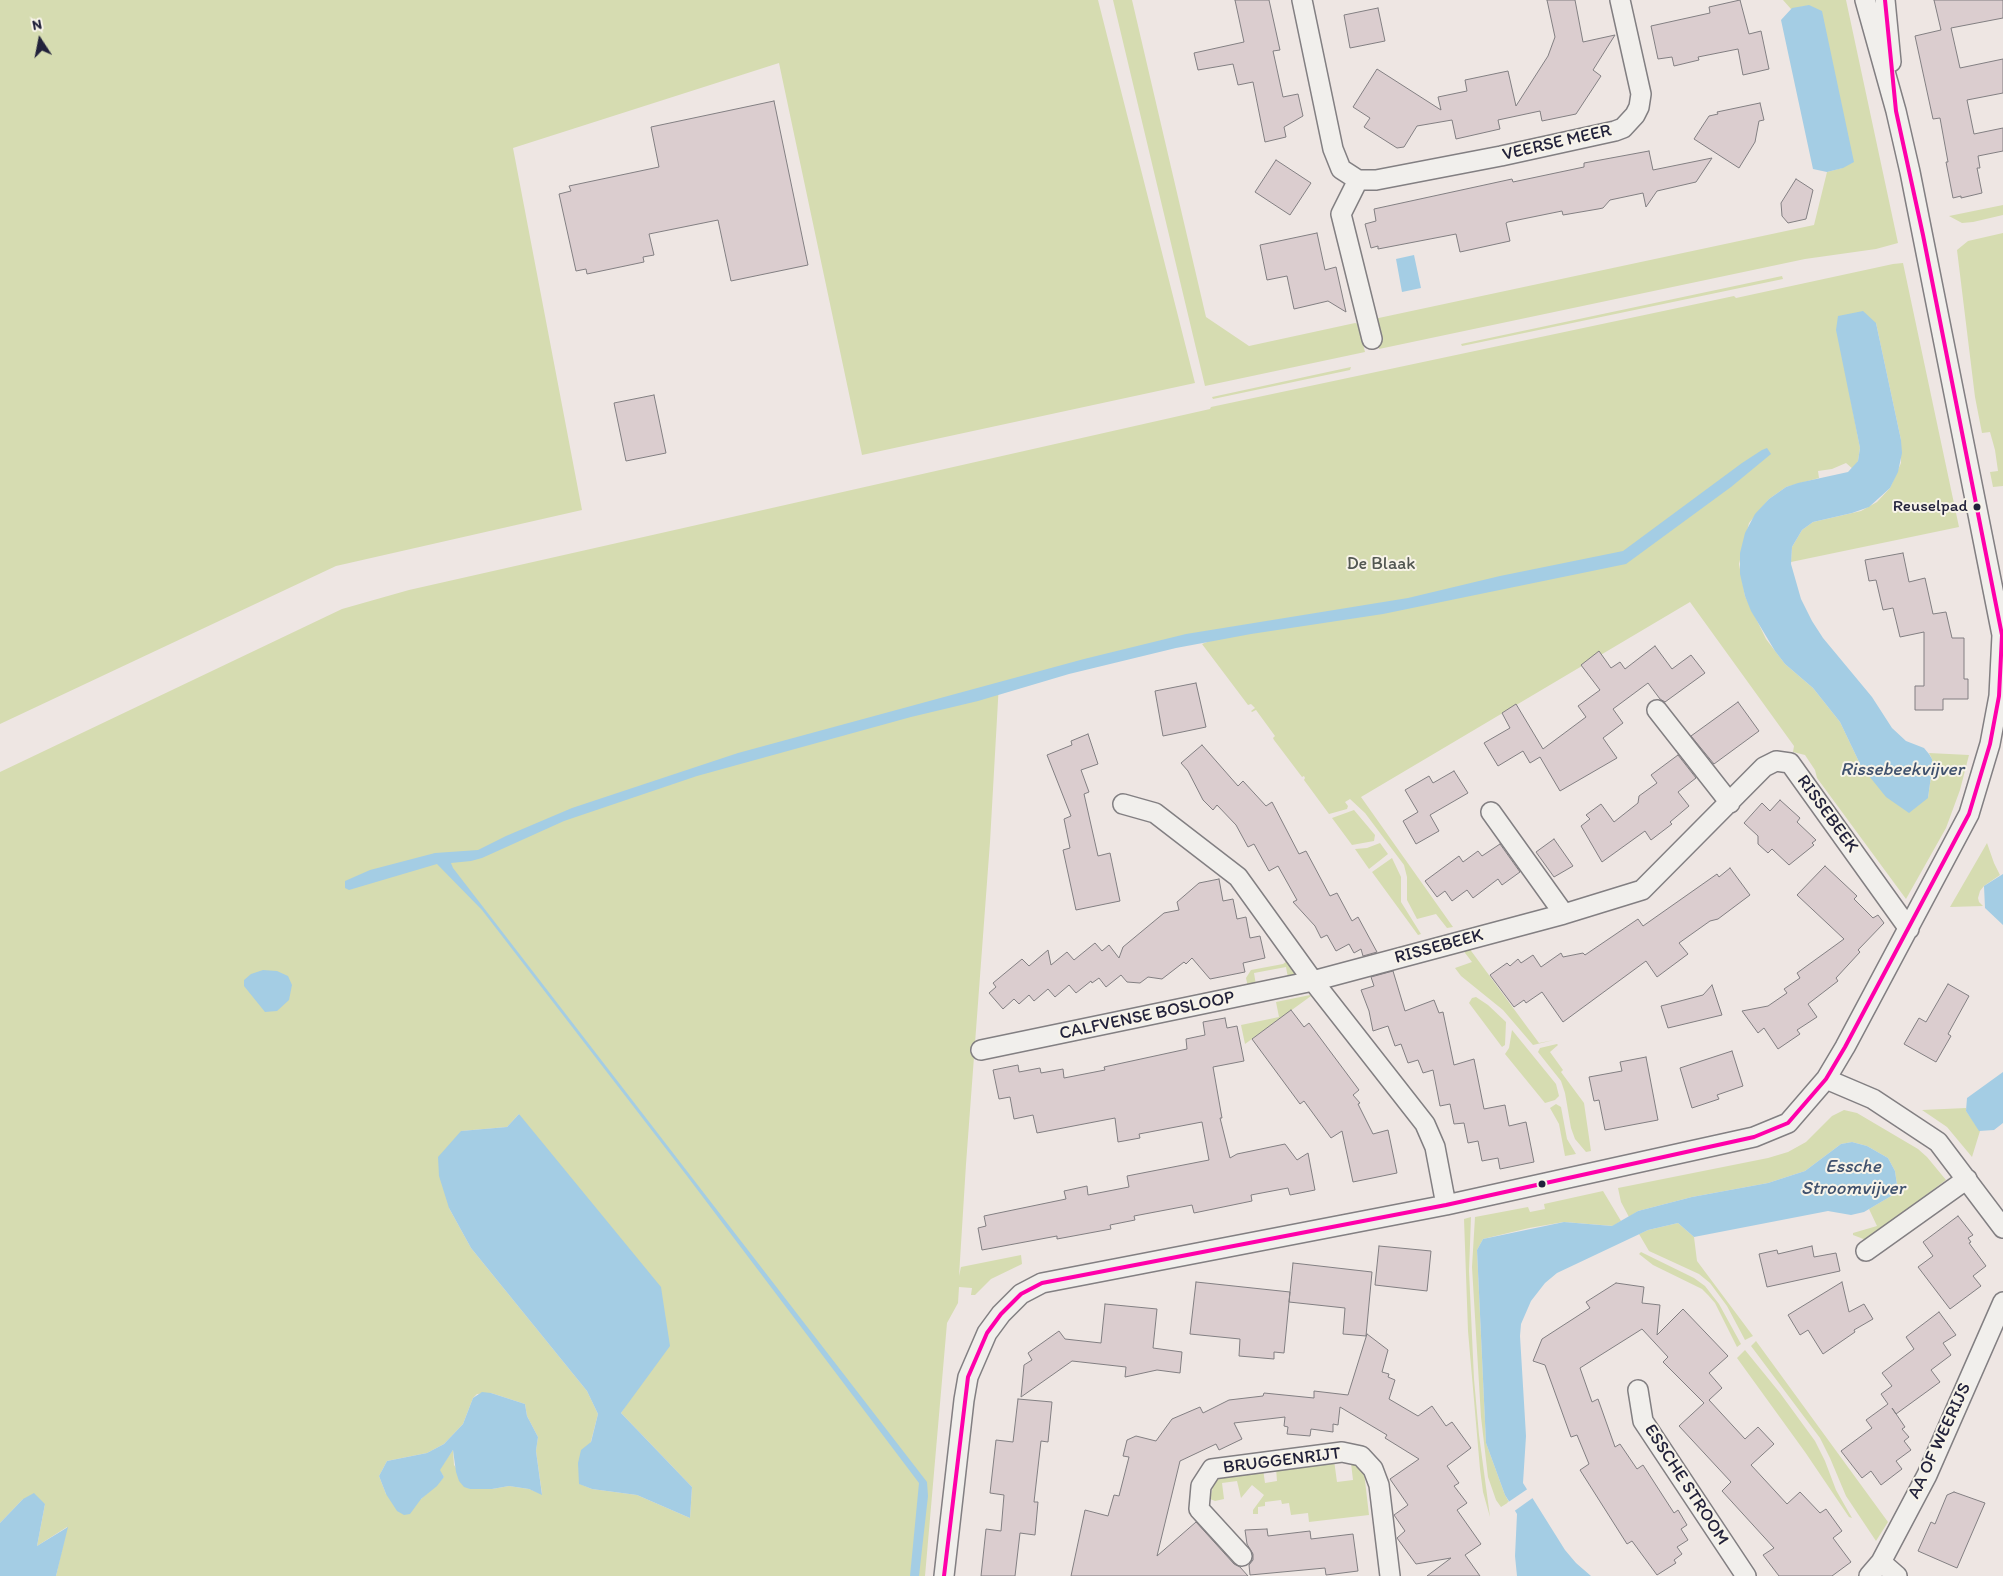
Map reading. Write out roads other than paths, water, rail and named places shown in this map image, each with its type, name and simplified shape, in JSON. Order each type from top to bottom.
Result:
[{"type":"street","points":[[1302,0],[1333,150],[1341,169],[1358,180],[1341,214],[1372,339]]},
{"type":"street","name":"VEERSE MEER","points":[[1358,180],[1376,180],[1501,156],[1623,128],[1635,115],[1639,107],[1641,94],[1620,0]]},
{"type":"street","points":[[944,1576],[968,1377],[987,1333],[1001,1314],[1021,1294],[1042,1283],[1446,1205],[1754,1137],[1788,1123],[1826,1078],[1910,929],[1970,814],[1997,745],[2002,635],[1921,226],[1896,111],[1865,0]]},
{"type":"street","points":[[1885,0],[1896,111]]},
{"type":"street","points":[[1657,710],[1730,803]]},
{"type":"street","name":"RISSEBEEK","points":[[1313,981],[1564,914],[1642,890],[1730,803],[1764,766],[1776,761],[1790,763],[1910,929]]},
{"type":"street","points":[[1123,804],[1155,813],[1238,877],[1313,981],[1425,1124],[1435,1147],[1446,1205]]},
{"type":"street","points":[[1491,812],[1564,914]]},
{"type":"street","name":"CALFVENSE BOSLOOP","points":[[981,1050],[1313,981]]},
{"type":"street","points":[[1826,1078],[1873,1099],[1938,1142],[2003,1228]]},
{"type":"street","points":[[1866,1251],[1967,1179]]},
{"type":"street","name":"AA OF WEERIJS","points":[[1875,1569],[1927,1475],[2003,1302]]},
{"type":"street","name":"ESSCHE STROOM","points":[[1638,1390],[1643,1422],[1746,1576]]},
{"type":"street","name":"BRUGGENRIJT","points":[[1242,1556],[1200,1509],[1201,1486],[1212,1469],[1342,1452],[1360,1456],[1373,1468],[1379,1485],[1390,1576]]},
{"type":"street","points":[[1875,1569],[1897,1576]]},
{"type":"water","points":[[1809,5],[1822,11],[1854,162],[1843,168],[1827,172],[1813,169],[1781,20],[1792,8]]},
{"type":"water","points":[[1414,255],[1421,288],[1402,292],[1396,259]]},
{"type":"water","name":"Rissebeekvijver","points":[[1863,311],[1876,323],[1901,440],[1902,453],[1898,472],[1890,488],[1869,507],[1813,522],[1802,530],[1792,547],[1791,564],[1801,599],[1823,638],[1872,697],[1892,728],[1906,741],[1924,748],[1932,759],[1928,798],[1909,813],[1886,797],[1861,766],[1840,722],[1813,688],[1785,664],[1775,651],[1751,611],[1740,574],[1740,553],[1745,533],[1755,514],[1769,499],[1786,487],[1848,472],[1858,461],[1860,448],[1836,330],[1838,316]]},
{"type":"water","points":[[1767,448],[1771,454],[1731,487],[1626,564],[1383,614],[1251,634],[1176,648],[1069,674],[978,701],[911,717],[697,776],[564,821],[482,858],[451,863],[927,1482],[928,1496],[919,1576],[910,1576],[919,1483],[687,1176],[482,910],[437,864],[349,890],[345,888],[345,881],[370,870],[435,853],[478,850],[572,808],[738,753],[1084,659],[1186,634],[1408,598],[1500,576],[1623,551],[1742,463]]},
{"type":"water","points":[[2003,874],[2003,925],[1985,908],[1984,886]]},
{"type":"water","points":[[263,970],[277,971],[288,976],[292,985],[289,1000],[277,1011],[265,1012],[244,986],[244,980],[251,974]]},
{"type":"water","points":[[2003,1072],[2003,1123],[1994,1130],[1979,1131],[1966,1111],[1967,1098]]},
{"type":"water","points":[[519,1114],[661,1287],[670,1346],[621,1413],[692,1487],[690,1518],[637,1495],[592,1489],[579,1484],[578,1463],[581,1450],[591,1442],[598,1414],[587,1391],[471,1248],[449,1208],[439,1176],[438,1157],[461,1131],[507,1127]]},
{"type":"water","name":"Essche Stroomvijver","points":[[1852,1142],[1867,1146],[1888,1158],[1895,1171],[1898,1192],[1864,1212],[1851,1215],[1828,1211],[1694,1237],[1678,1223],[1648,1230],[1557,1273],[1545,1283],[1531,1301],[1521,1324],[1520,1336],[1526,1436],[1523,1483],[1565,1550],[1591,1576],[1517,1576],[1515,1556],[1517,1514],[1505,1495],[1486,1443],[1477,1250],[1483,1239],[1564,1222],[1612,1226],[1638,1211],[1692,1197],[1768,1183],[1805,1171],[1841,1144]]},
{"type":"water","points":[[482,1392],[525,1404],[527,1416],[538,1437],[536,1451],[542,1495],[529,1489],[509,1486],[492,1489],[470,1489],[464,1487],[459,1481],[456,1472],[453,1450],[440,1470],[444,1477],[437,1486],[421,1499],[410,1514],[404,1515],[397,1511],[386,1494],[379,1476],[387,1461],[427,1453],[444,1444],[463,1424],[473,1398]]},
{"type":"water","points":[[34,1493],[45,1504],[37,1546],[68,1527],[56,1576],[0,1576],[0,1523],[23,1499]]},
{"type":"place","name":"Reuselpad","points":[[1977,507]]},
{"type":"park label","name":"De Blaak","points":[[1381,564]]}]
